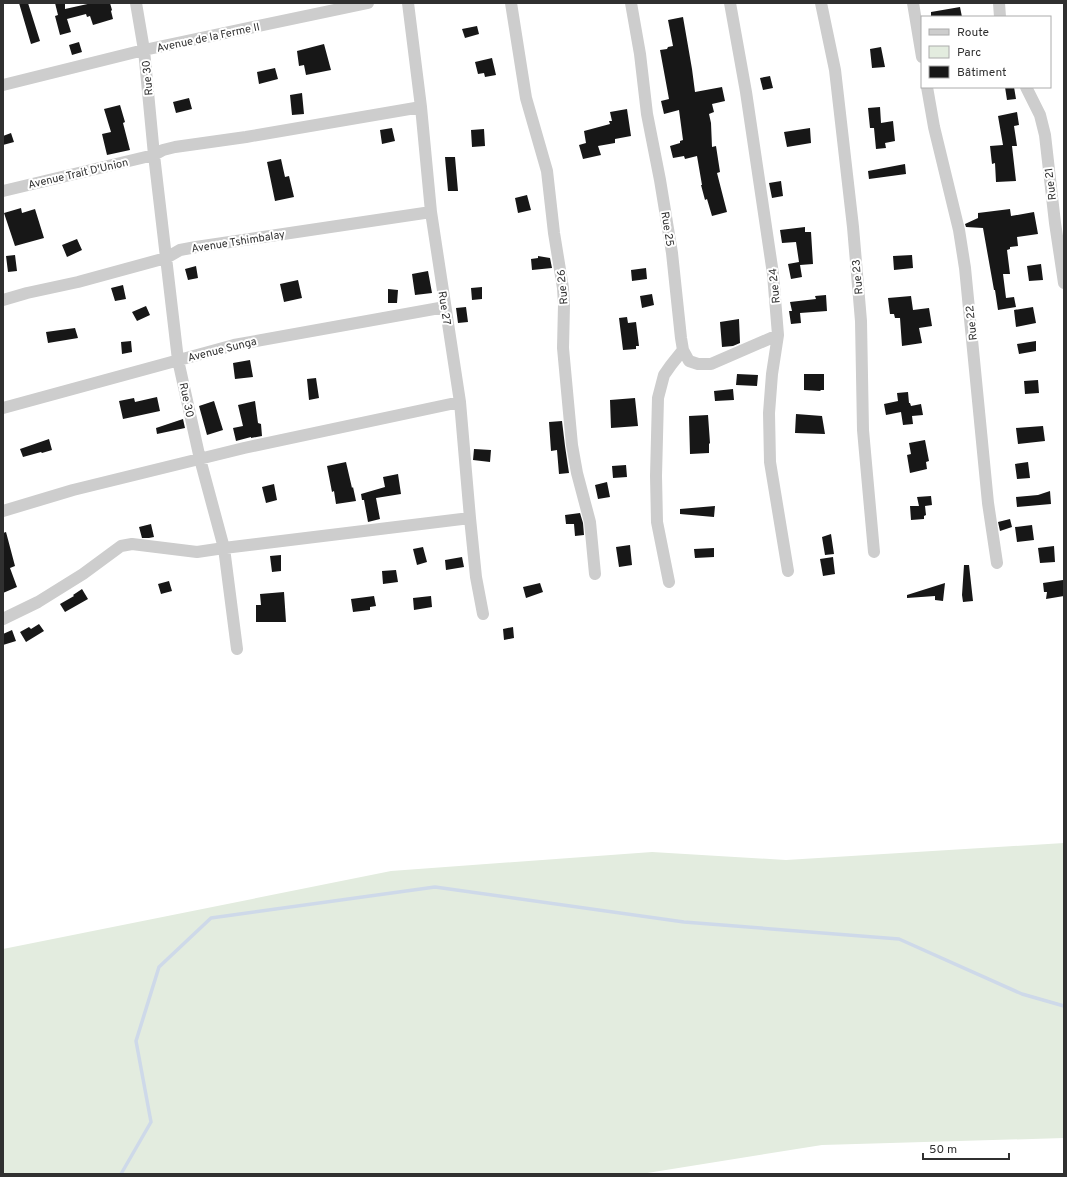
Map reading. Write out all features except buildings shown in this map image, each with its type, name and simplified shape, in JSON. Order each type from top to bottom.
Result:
[{"type":"street","name":"Rue 30","points":[[136,3],[144,50],[154,155],[178,360],[200,459],[224,548],[237,648]]},
{"type":"street","name":"Avenue de la Ferme II","points":[[3,85],[144,50],[368,3]]},
{"type":"street","name":"Rue 27","points":[[408,3],[421,107],[431,212],[460,402],[476,577],[483,614]]},
{"type":"street","name":"Rue 26","points":[[511,3],[526,98],[547,171],[563,288],[563,348],[572,445],[577,473],[590,522],[595,574]]},
{"type":"street","name":"Rue 25","points":[[631,3],[640,54],[647,114],[672,253],[683,350]]},
{"type":"street","name":"Rue 24","points":[[730,3],[746,92],[773,274],[778,335],[772,374],[769,413],[770,462],[788,571]]},
{"type":"street","name":"Rue 23","points":[[822,3],[835,70],[853,227],[861,321],[863,430],[874,552]]},
{"type":"street","points":[[913,3],[921,51]]},
{"type":"street","points":[[999,3],[1000,16]]},
{"type":"street","name":"Rue 22","points":[[927,88],[934,127],[959,230],[965,268],[988,503],[997,563]]},
{"type":"street","name":"Rue 21","points":[[1026,88],[1040,115],[1045,135],[1055,223],[1064,283]]},
{"type":"street","name":"Avenue Trait D'Union","points":[[3,191],[154,155],[163,150],[175,147],[246,137],[421,107]]},
{"type":"street","name":"Avenue Tshimbalay","points":[[3,300],[26,293],[78,282],[166,258],[180,250],[431,212]]},
{"type":"street","name":"Avenue Sunga","points":[[3,408],[234,344],[445,307]]},
{"type":"street","points":[[670,582],[657,522],[656,476],[658,398],[664,375],[683,350],[689,361],[698,364],[711,364],[778,335]]},
{"type":"street","points":[[3,511],[73,490],[244,448],[460,402]]},
{"type":"street","points":[[3,619],[38,602],[83,574],[121,546],[132,544],[197,552],[470,518]]},
{"type":"green space","points":[[1064,843],[1064,1138],[822,1145],[641,1174],[3,1174],[3,949],[391,871],[652,852],[786,860]]},
{"type":"waterway","points":[[121,1174],[151,1122],[136,1041],[159,967],[211,918],[435,887],[684,922],[899,939],[1022,994],[1064,1006]]}]
